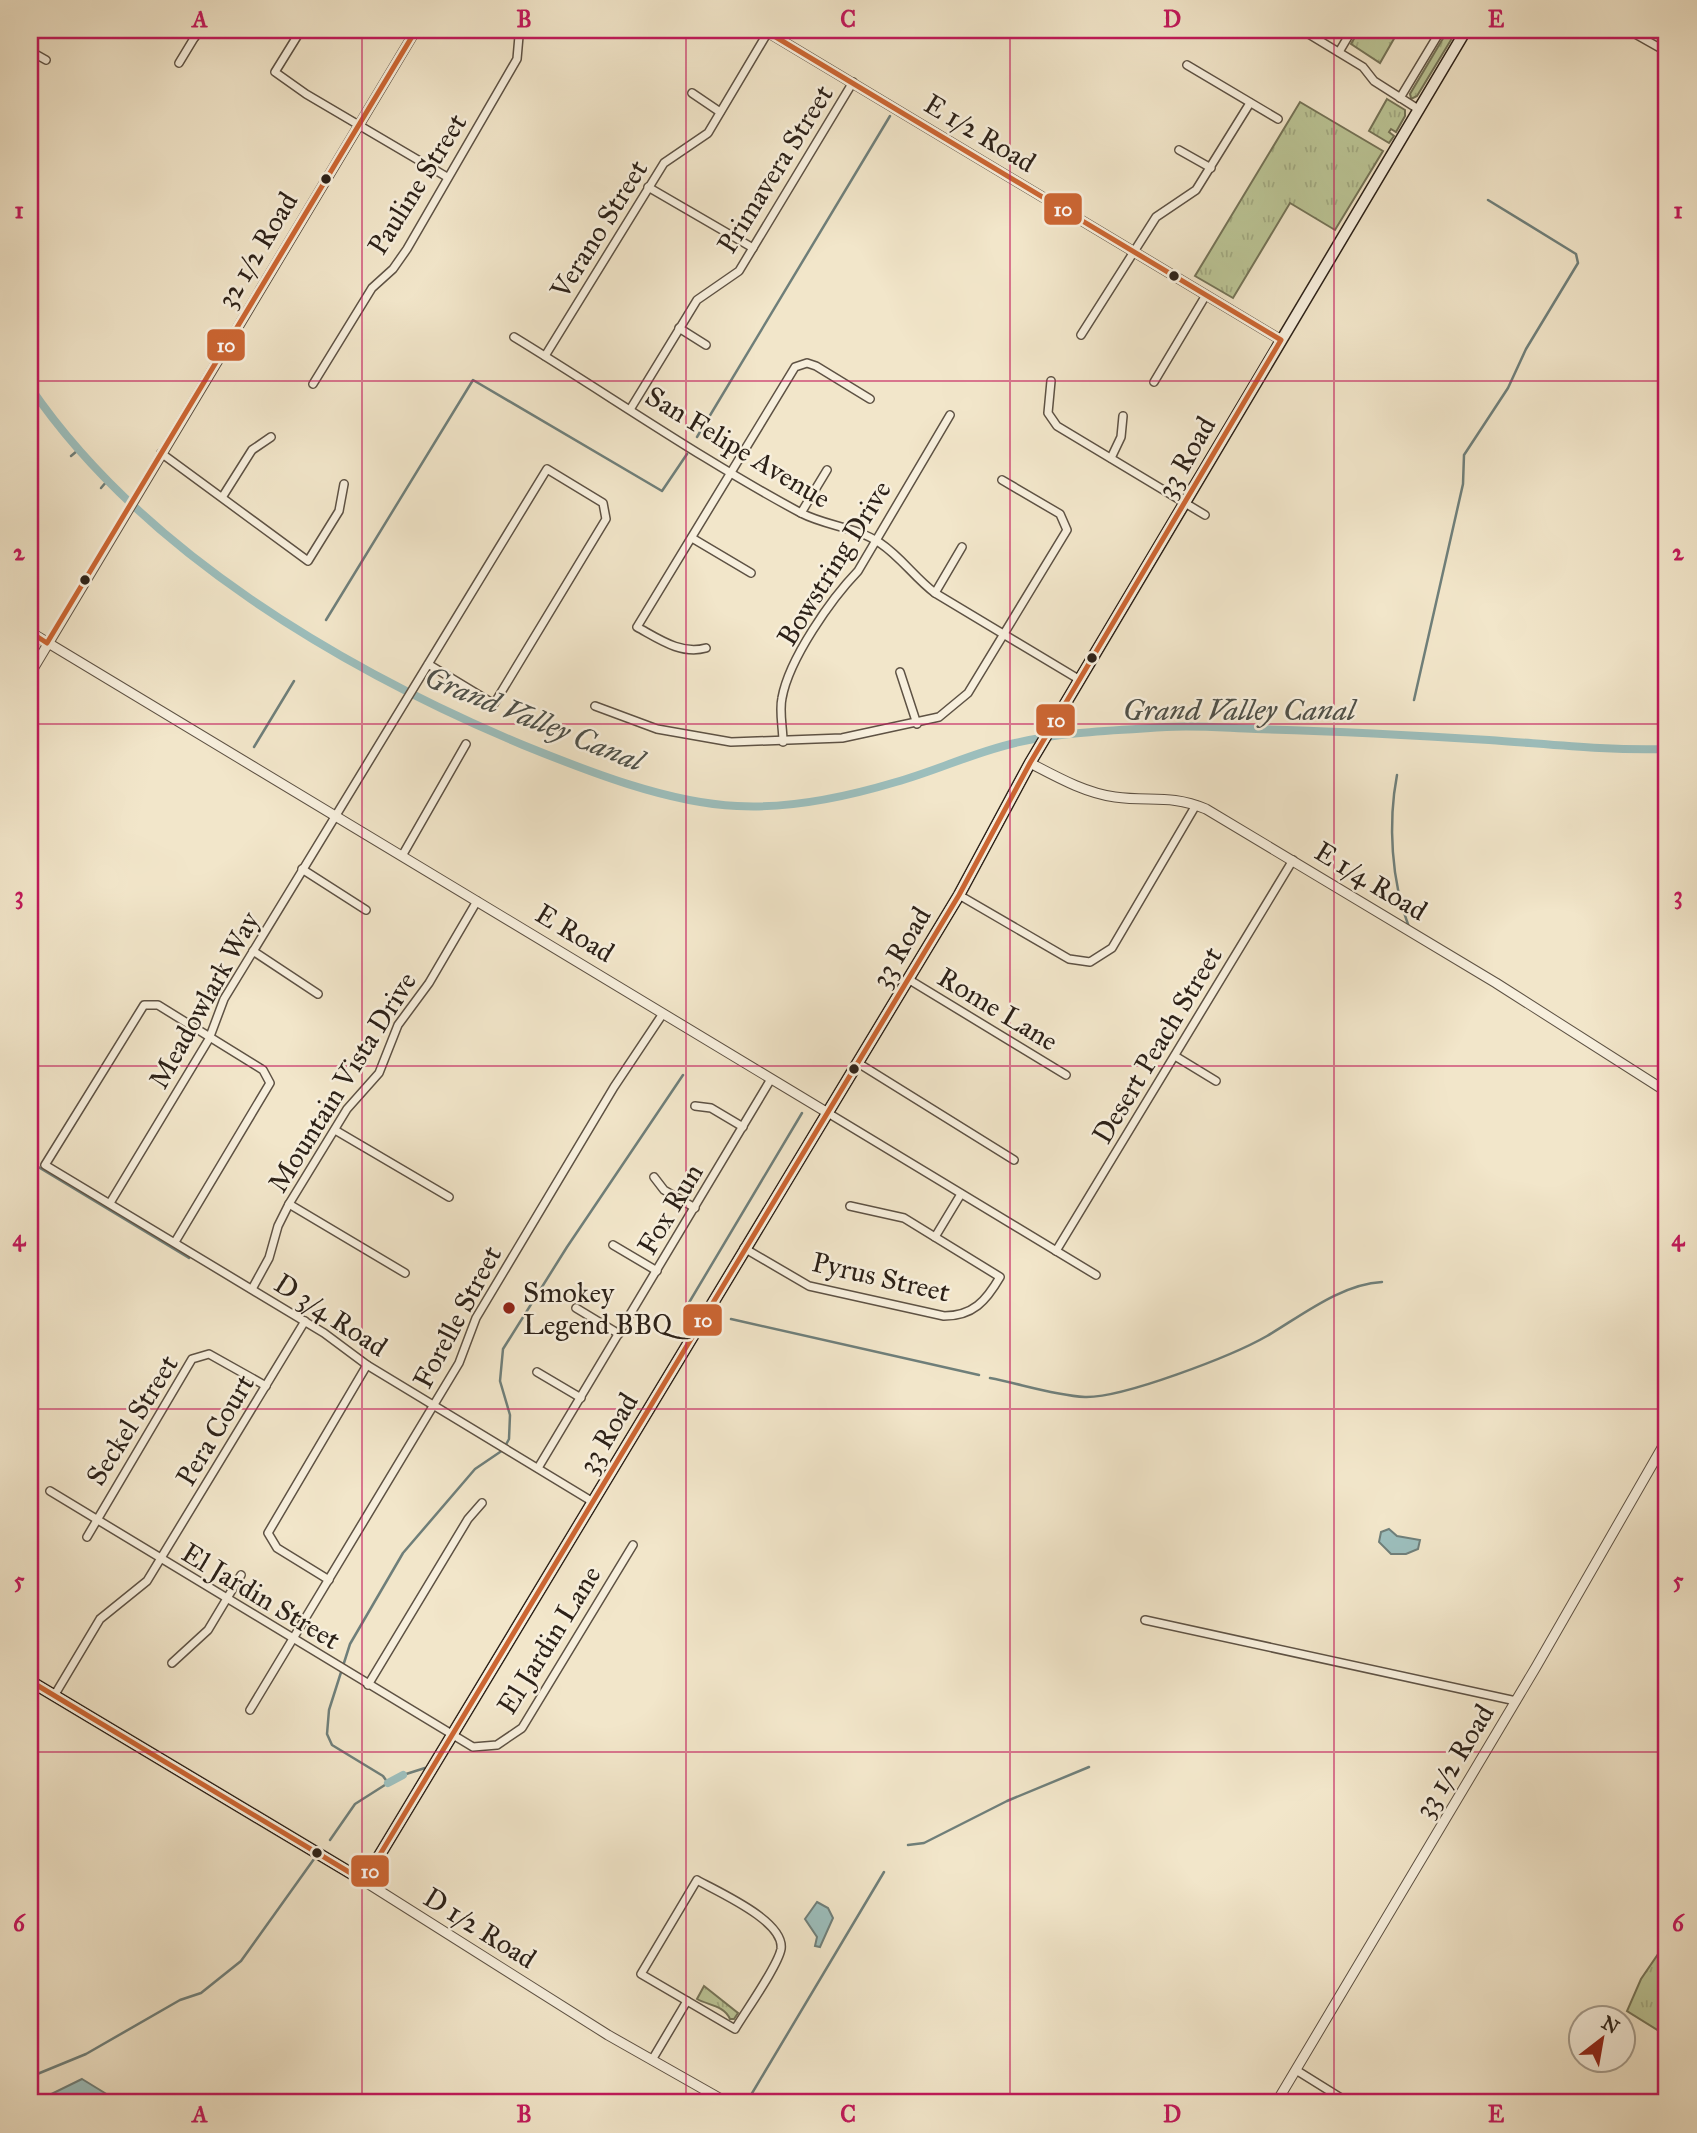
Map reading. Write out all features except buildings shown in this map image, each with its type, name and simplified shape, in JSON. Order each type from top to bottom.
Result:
[{"type":"main road","name":"33 Road","points":[[364,1881],[959,895],[1030,763],[1466,30]]},
{"type":"main road","name":"D 1/2 Road","points":[[30,1681],[364,1881]]},
{"type":"street","points":[[179,64],[197,33],[183,30]]},
{"type":"street","points":[[300,30],[275,72],[447,177]]},
{"type":"street","name":"32 1/2 Road","points":[[30,674],[415,30]]},
{"type":"street","points":[[1302,30],[1339,52],[1418,109]]},
{"type":"street","points":[[1339,52],[1352,30]]},
{"type":"street","points":[[1400,98],[1441,30]]},
{"type":"street","points":[[1628,30],[1667,52]]},
{"type":"street","name":"E 1/2 Road","points":[[766,31],[1281,340]]},
{"type":"street","name":"Verano Street","points":[[545,356],[664,163],[708,133],[766,31]]},
{"type":"street","name":"Pauline Street","points":[[313,384],[372,288],[393,269],[407,249],[517,59],[519,36]]},
{"type":"street","points":[[30,51],[46,60]]},
{"type":"street","points":[[1187,65],[1278,119]]},
{"type":"street","name":"Primavera Street","points":[[631,408],[697,300],[739,271],[853,82]]},
{"type":"street","points":[[692,93],[720,112]]},
{"type":"street","points":[[1082,335],[1156,217],[1196,190],[1250,103]]},
{"type":"street","points":[[1180,150],[1211,168]]},
{"type":"street","points":[[648,187],[753,248]]},
{"type":"street","points":[[1154,382],[1206,295]]},
{"type":"street","points":[[679,328],[706,345]]},
{"type":"street","name":"San Felipe Avenue","points":[[514,337],[801,513],[826,525],[852,530],[876,541],[897,556],[935,593],[1080,680]]},
{"type":"street","points":[[706,648],[693,652],[664,643],[637,627],[795,367],[801,364],[816,366],[870,399]]},
{"type":"street","points":[[1051,381],[1048,413],[1057,426],[1205,515]]},
{"type":"street","name":"Bowstring Drive","points":[[783,742],[781,699],[790,672],[876,541],[950,415]]},
{"type":"street","points":[[1111,458],[1121,437],[1122,416]]},
{"type":"street","points":[[223,496],[252,450],[271,437]]},
{"type":"street","points":[[161,453],[308,561],[339,511],[344,484]]},
{"type":"street","name":"Meadowlark Way","points":[[110,1203],[209,1039],[224,999],[402,705],[547,469],[603,503],[606,519],[494,704],[428,664]]},
{"type":"street","points":[[801,513],[827,470]]},
{"type":"street","points":[[595,706],[657,729],[693,738],[783,742],[842,738],[917,724],[939,716],[968,693],[1067,530],[1060,514],[1002,480]]},
{"type":"street","points":[[692,538],[751,573]]},
{"type":"street","points":[[935,593],[962,547]]},
{"type":"street","name":"E Road","points":[[30,632],[1096,1275]]},
{"type":"street","points":[[900,672],[917,724]]},
{"type":"street","points":[[402,856],[467,744]]},
{"type":"street","name":"E 1/4 Road","points":[[1030,763],[1096,794],[1118,798],[1155,797],[1196,805],[1293,860],[1496,983],[1667,1092]]},
{"type":"street","points":[[959,895],[1062,956],[1083,963],[1098,960],[1117,940],[1196,805]]},
{"type":"street","name":"Desert Peach Street","points":[[1056,1251],[1293,860]]},
{"type":"street","points":[[302,870],[366,910]]},
{"type":"street","name":"Mountain Vista Drive","points":[[253,1289],[270,1258],[278,1226],[289,1204],[347,1110],[379,1073],[398,1025],[429,983],[477,901]]},
{"type":"street","points":[[253,951],[318,994]]},
{"type":"street","name":"Rome Lane","points":[[908,979],[1066,1075]]},
{"type":"street","name":"D 3/4 Road","points":[[209,1039],[158,1004],[144,1004],[46,1165],[253,1289],[367,1365],[593,1502]]},
{"type":"street","name":"Forelle Street","points":[[250,1710],[459,1363],[476,1318],[614,1087],[662,1015]]},
{"type":"street","points":[[175,1242],[270,1083],[263,1070],[209,1039]]},
{"type":"street","points":[[1175,1056],[1216,1081]]},
{"type":"street","points":[[858,1063],[1014,1160]]},
{"type":"street","name":"Fox Run","points":[[538,1468],[771,1079]]},
{"type":"street","points":[[695,1106],[711,1108],[743,1127]]},
{"type":"street","points":[[335,1130],[449,1197]]},
{"type":"street","points":[[654,1177],[664,1190],[695,1208]]},
{"type":"street","points":[[850,1206],[904,1218],[935,1237],[961,1194]]},
{"type":"street","points":[[289,1204],[405,1273]]},
{"type":"street","name":"Pyrus Street","points":[[744,1248],[809,1286],[944,1316],[960,1316],[971,1311],[989,1295],[1000,1277],[935,1237]]},
{"type":"street","points":[[613,1244],[657,1271]]},
{"type":"street","points":[[576,1308],[619,1334]]},
{"type":"street","name":"Pera Court","points":[[54,1696],[100,1619],[138,1590],[160,1560],[304,1321]]},
{"type":"street","name":"Seckel Street","points":[[87,1537],[192,1359],[209,1354],[265,1386]]},
{"type":"street","points":[[329,1580],[276,1548],[268,1533],[367,1365]]},
{"type":"street","points":[[537,1372],[581,1398]]},
{"type":"street","name":"33 1/2 Road","points":[[1276,2103],[1516,1701],[1667,1439]]},
{"type":"street","name":"El Jardin Street","points":[[50,1492],[452,1735]]},
{"type":"street","points":[[368,1685],[468,1519],[482,1503]]},
{"type":"street","name":"El Jardin Lane","points":[[452,1735],[473,1747],[481,1748],[497,1745],[517,1733],[633,1545]]},
{"type":"street","points":[[172,1663],[201,1639],[241,1575]]},
{"type":"street","points":[[1144,1620],[1516,1701]]},
{"type":"street","points":[[697,1880],[768,1922],[777,1931],[781,1948],[735,2029],[688,2001],[641,1974],[697,1880]]},
{"type":"street","name":"D 1/2 Road","points":[[364,1881],[608,2035],[728,2103]]},
{"type":"street","points":[[652,2060],[688,2001]]},
{"type":"street","points":[[1296,2070],[1349,2103]]},
{"type":"green space","points":[[1359,30],[1399,30],[1380,63],[1351,44]]},
{"type":"green space","points":[[1448,30],[1457,30],[1417,96],[1411,99],[1410,94]]},
{"type":"green space","points":[[1387,99],[1405,110],[1405,116],[1396,132],[1391,129],[1389,132],[1394,136],[1389,143],[1369,131]]},
{"type":"green space","points":[[1300,102],[1383,151],[1335,230],[1290,203],[1233,298],[1195,276]]},
{"type":"green space","points":[[1667,1941],[1667,2036],[1638,2018],[1638,2004],[1630,2004],[1641,1979]]},
{"type":"green space","points":[[704,1986],[738,2013],[734,2019],[730,2019],[720,2008],[697,1999]]},
{"type":"water","points":[[1389,1529],[1397,1536],[1420,1540],[1418,1549],[1406,1554],[1391,1554],[1379,1542],[1381,1532]]},
{"type":"water","points":[[817,1902],[828,1908],[833,1918],[820,1947],[815,1946],[817,1937],[805,1919]]},
{"type":"water","points":[[82,2079],[113,2098],[110,2103],[33,2103]]},
{"type":"waterway","points":[[697,437],[890,116]]},
{"type":"waterway","points":[[1414,700],[1463,484],[1464,455],[1508,388],[1526,349],[1578,263],[1576,254],[1488,200]]},
{"type":"waterway","points":[[326,620],[473,380],[662,491],[687,454]]},
{"type":"waterway","name":"Grand Valley Canal","points":[[30,387],[76,446],[129,501],[187,552],[251,599],[317,642],[454,715],[523,745],[601,775],[683,799],[737,806],[777,806],[818,801],[911,778],[985,751],[1032,739],[1166,727],[1343,732],[1600,748],[1667,749]]},
{"type":"waterway","name":"Grand Valley Canal","points":[[71,456],[77,451]]},
{"type":"waterway","points":[[101,488],[107,481]]},
{"type":"waterway","points":[[254,747],[294,681]]},
{"type":"waterway","points":[[1397,775],[1393,852],[1398,891],[1409,927]]},
{"type":"waterway","points":[[330,1840],[355,1804],[388,1783],[383,1776],[332,1745],[327,1734],[329,1710],[350,1644],[403,1553],[475,1469],[503,1450],[509,1439],[510,1415],[500,1381],[503,1349],[567,1247],[683,1075]]},
{"type":"waterway","points":[[684,1311],[802,1113]]},
{"type":"waterway","points":[[30,1162],[189,1258]]},
{"type":"waterway","points":[[990,1378],[1073,1396],[1085,1397],[1125,1391],[1229,1354],[1267,1336],[1337,1295],[1352,1288],[1382,1282]]},
{"type":"waterway","points":[[731,1319],[979,1375]]},
{"type":"waterway","points":[[908,1845],[924,1843],[1007,1801],[1089,1767]]},
{"type":"waterway","points":[[403,1775],[425,1768]]},
{"type":"waterway","points":[[388,1783],[403,1775]]},
{"type":"waterway","points":[[30,2077],[86,2054],[180,2000],[201,1993],[241,1961],[314,1859]]},
{"type":"waterway","points":[[748,2100],[884,1872]]},
{"type":"transit line","name":"10","points":[[30,632],[47,643],[416,30]]},
{"type":"transit line","name":"10","points":[[30,1681],[364,1881],[959,895],[1030,763],[1281,340],[764,30]]},
{"type":"place","name":"Smokey Legend BBQ","points":[[509,1308]]}]
